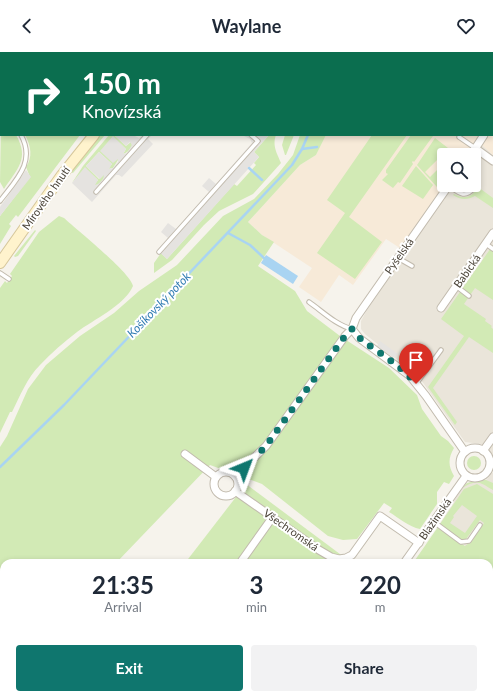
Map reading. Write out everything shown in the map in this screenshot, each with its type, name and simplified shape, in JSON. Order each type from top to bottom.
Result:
[{"type":"main road","name":"Mírového hnutí","points":[[0,263],[59,178],[93,136]]},
{"type":"street","points":[[476,148],[483,136]]},
{"type":"street","points":[[481,152],[493,161]]},
{"type":"street","name":"Pyšelská","points":[[235,476],[266,446],[345,336],[352,329],[356,318],[444,192]]},
{"type":"street","name":"Babická","points":[[441,308],[493,233]]},
{"type":"street","points":[[352,329],[359,338],[410,376],[440,414],[465,452]]},
{"type":"street","points":[[483,451],[493,437]]},
{"type":"street","points":[[472,448],[483,451],[489,459],[490,474],[475,478],[466,476],[462,471],[460,464],[461,457],[465,452],[472,448]]},
{"type":"street","points":[[185,454],[216,477]]},
{"type":"street","points":[[227,472],[235,476],[238,485],[235,491],[229,495],[220,494],[214,486],[216,477],[221,473],[227,472]]},
{"type":"street","name":"Blažimská","points":[[407,559],[466,476]]},
{"type":"street","name":"Všechromská","points":[[235,491],[319,550],[339,559],[346,558],[356,550],[380,516],[419,543]]},
{"type":"street","points":[[243,559],[272,518]]},
{"type":"lane","points":[[0,201],[26,162],[26,144],[22,136]]},
{"type":"lane","points":[[96,192],[146,136]]},
{"type":"lane","points":[[159,252],[258,141],[252,136]]},
{"type":"lane","points":[[459,137],[476,148]]},
{"type":"lane","points":[[458,192],[464,195],[471,192]]},
{"type":"lane","points":[[486,244],[493,249]]},
{"type":"lane","points":[[398,258],[412,266]]},
{"type":"lane","points":[[0,273],[8,279]]},
{"type":"lane","points":[[456,286],[469,296]]},
{"type":"lane","points":[[309,302],[338,322],[352,329]]},
{"type":"lane","points":[[416,384],[441,350]]},
{"type":"lane","points":[[434,522],[461,542],[469,541],[480,525]]},
{"type":"shaded area","points":[[113,136],[126,149],[123,154],[127,153],[132,145],[130,142],[126,146],[115,136],[135,136],[139,138],[142,136],[151,136],[148,139],[153,144],[122,177],[116,175],[92,202],[72,183],[85,167],[98,180],[95,185],[103,180],[104,175],[100,179],[86,166],[99,152],[112,164],[109,169],[113,168],[118,162],[118,159],[113,163],[100,151]]},
{"type":"shaded area","points":[[244,136],[268,136],[254,152],[259,157],[167,259],[157,250],[168,238],[161,232],[168,223],[176,229],[209,192],[202,186],[209,178],[216,184],[252,143],[250,139]]},
{"type":"shaded area","points":[[326,136],[493,136],[493,155],[482,145],[480,148],[437,148],[437,192],[448,192],[406,252],[386,239],[353,285],[339,275],[321,302],[299,287],[312,268],[262,235],[248,222],[300,165],[316,155]]},
{"type":"shaded area","points":[[482,145],[493,155],[493,468],[490,450],[481,444],[465,442],[419,377],[365,334],[361,329],[361,321],[367,310],[448,192],[481,192],[480,148]]},
{"type":"shaded area","points":[[26,170],[31,177],[0,216],[0,207]]},
{"type":"shaded area","points":[[380,341],[398,354],[394,358],[377,346]]},
{"type":"shaded area","points":[[402,357],[417,370],[413,374],[398,361]]},
{"type":"shaded area","points":[[493,472],[493,559],[484,559],[438,527],[464,485],[470,482],[486,480]]},
{"type":"green space","points":[[1,136],[16,136],[22,151],[20,164],[4,189],[0,182]]},
{"type":"green space","points":[[26,136],[79,136],[18,217],[16,215],[9,224],[11,226],[0,244],[0,216],[30,177],[26,167],[30,159],[29,143]]},
{"type":"green space","points":[[99,136],[104,136],[73,173],[70,172]]},
{"type":"green space","points":[[108,136],[115,136],[126,146],[131,142],[131,148],[123,154],[126,149],[113,137],[118,160],[113,168],[108,169],[112,164],[99,152],[86,166],[99,179],[104,174],[104,178],[98,185],[94,185],[98,180],[85,168],[72,183],[83,166]]},
{"type":"green space","points":[[268,136],[276,136],[275,146],[281,163],[253,194],[219,211],[172,260],[154,273],[154,263],[161,253],[167,259],[234,184],[237,186],[256,165],[254,163],[259,157],[254,152]]},
{"type":"green space","points":[[285,136],[294,136],[286,155],[282,145]]},
{"type":"green space","points":[[300,136],[326,136],[316,155],[300,165],[248,222],[262,235],[274,242],[258,266],[295,291],[307,311],[340,336],[389,368],[417,395],[422,409],[441,436],[454,448],[450,462],[454,476],[449,484],[444,482],[437,492],[437,504],[420,529],[408,524],[389,512],[392,508],[384,503],[357,539],[343,540],[328,536],[262,484],[210,465],[120,559],[0,559],[0,447],[7,436],[28,389],[46,365],[80,336],[114,313],[139,291],[177,265],[223,216],[254,199],[278,174],[293,155]]},
{"type":"green space","points":[[371,136],[406,136],[349,217],[382,242],[355,279],[317,253],[345,213],[327,200]]},
{"type":"green space","points":[[410,136],[433,136],[414,162],[412,162],[413,164],[400,183],[398,182],[393,188],[382,180],[388,174],[386,173],[386,170]]},
{"type":"green space","points":[[435,138],[448,148],[437,148],[437,160],[425,172],[430,177],[437,170],[437,187],[417,165]]},
{"type":"green space","points":[[416,166],[433,185],[423,199],[402,186]]},
{"type":"green space","points":[[481,189],[493,198],[493,208],[475,196],[464,199],[453,195],[465,197],[473,193],[481,192]]},
{"type":"green space","points":[[59,216],[64,218],[114,262],[130,280],[133,286],[129,293],[116,306],[72,336],[35,370],[12,412],[10,412],[0,433],[0,288],[5,281],[7,283],[12,276],[10,274],[39,232]]},
{"type":"green space","points":[[35,230],[36,231],[18,256],[15,257],[14,256]]},
{"type":"green space","points":[[493,245],[493,300],[475,288],[464,304],[486,319],[485,321],[492,326],[493,353],[469,337],[433,388],[457,422],[455,425],[428,387],[464,336],[441,319]]},
{"type":"green space","points":[[471,456],[477,456],[481,460],[481,466],[477,470],[471,470],[467,466],[467,460]]},
{"type":"green space","points":[[486,480],[493,483],[493,490],[478,483],[472,483],[462,488],[467,483]]},
{"type":"green space","points":[[246,484],[347,559],[188,559]]},
{"type":"green space","points":[[477,484],[493,494],[493,559],[416,559],[438,527],[465,546],[472,541],[484,523],[480,520],[466,539],[462,541],[440,524],[464,489]],"holes":[[[462,505],[477,516],[465,533],[450,523],[454,517],[453,516]]]},
{"type":"water","points":[[266,255],[298,276],[293,284],[261,263]]},
{"type":"waterway","name":"Košíkovský potok","points":[[0,467],[64,405],[292,165],[302,149],[308,136]]},
{"type":"waterway","points":[[302,149],[317,147]]},
{"type":"waterway","points":[[249,168],[262,180]]},
{"type":"waterway","points":[[228,233],[250,245],[264,258]]},
{"type":"route","points":[[244,468],[266,446],[345,336],[352,329],[359,338],[394,363],[410,376],[416,384]]}]
